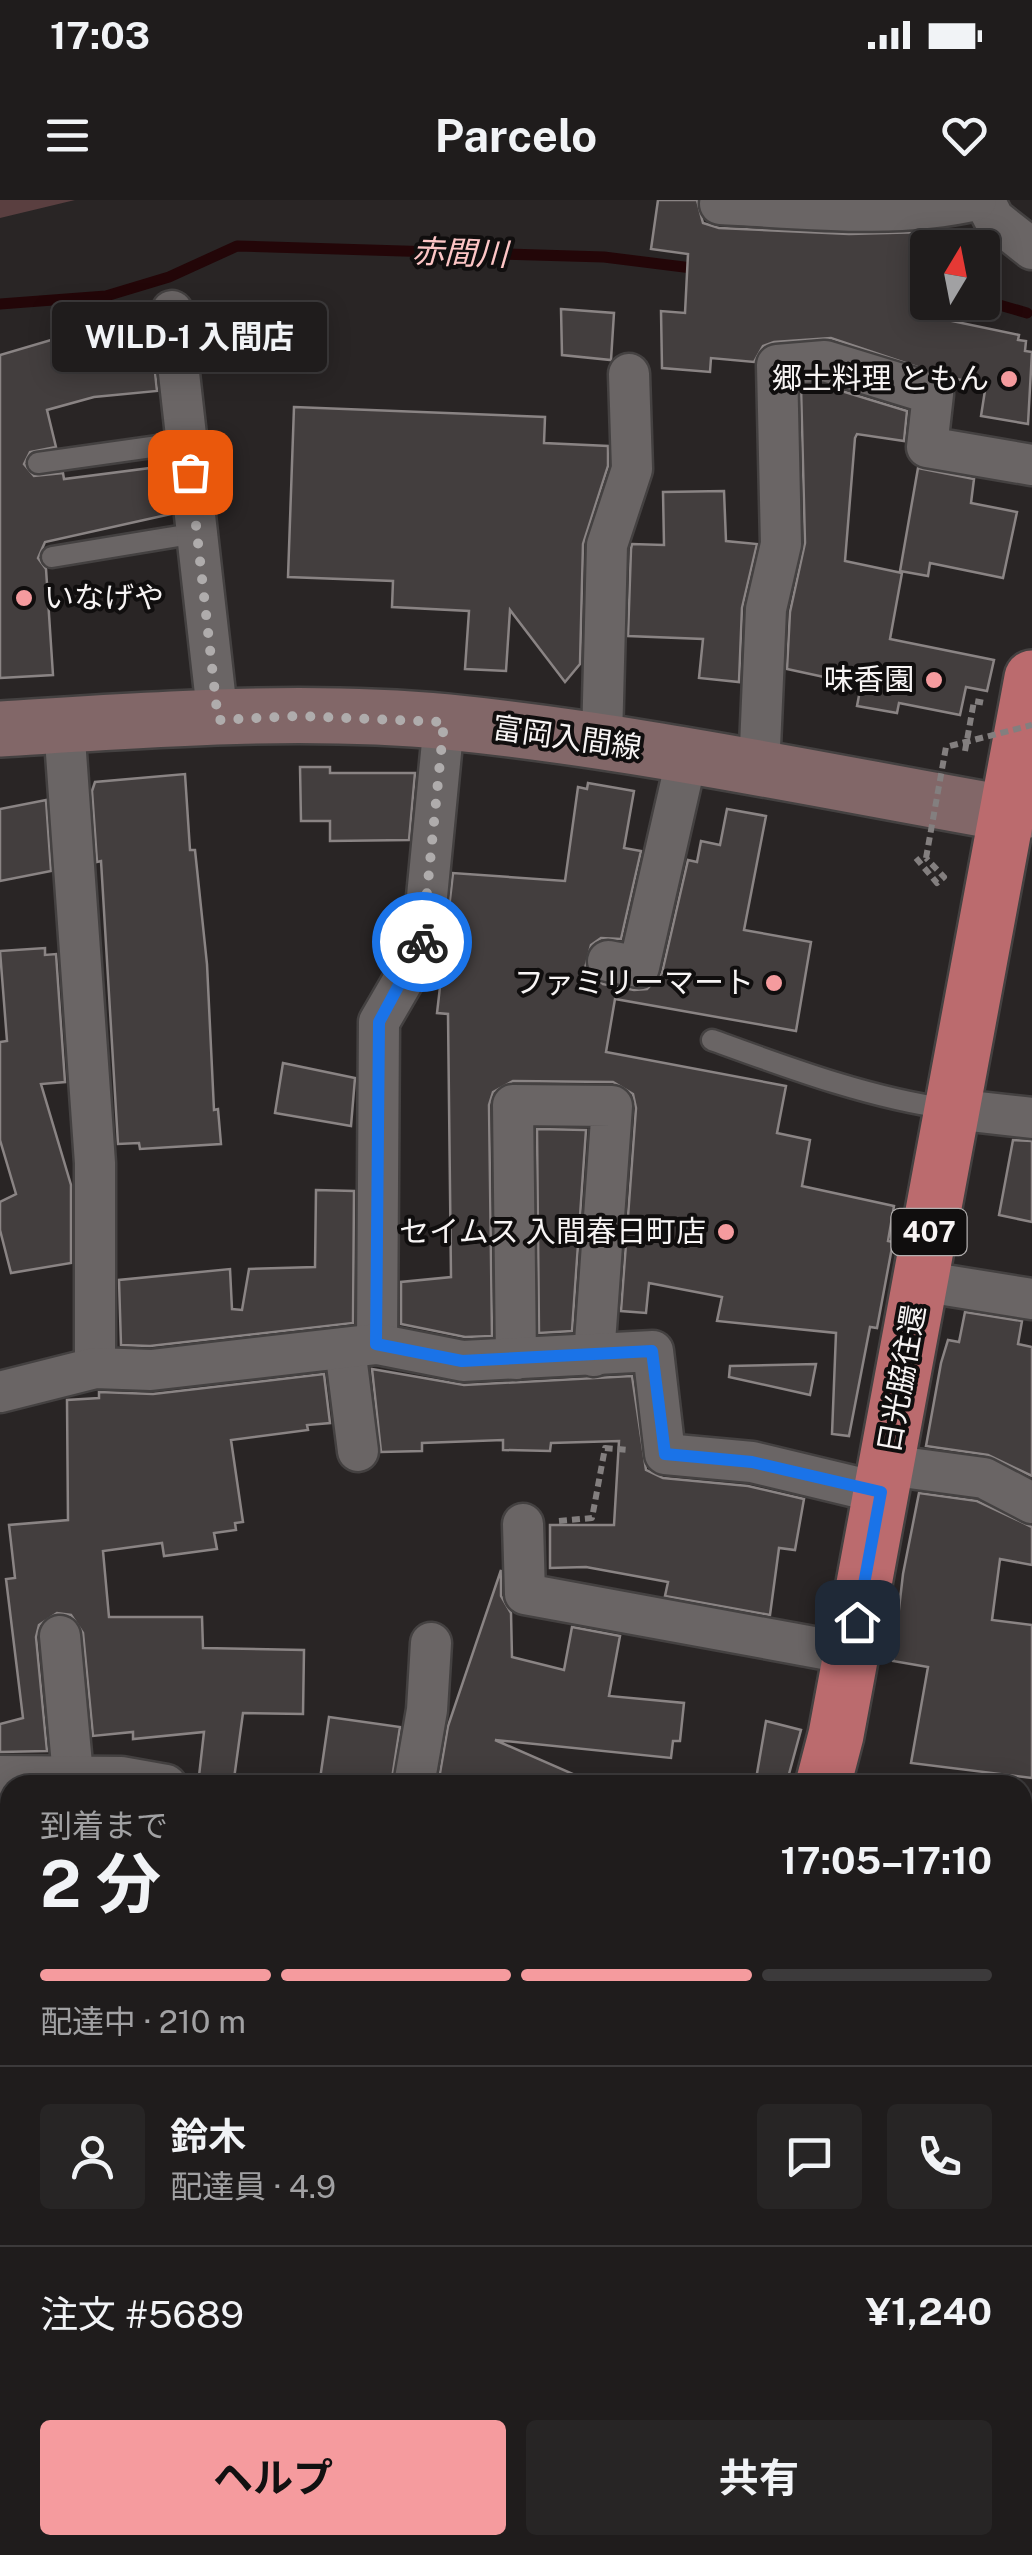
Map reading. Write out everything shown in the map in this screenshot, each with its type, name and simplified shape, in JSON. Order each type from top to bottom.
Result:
[{"type":"highway","name":"日光脇往還","points":[[825,1775],[952,1109],[1021,812],[1032,678]]},
{"type":"main road","name":"富岡入間線","points":[[0,730],[298,716],[444,722],[602,740],[1021,812]]},
{"type":"street","points":[[720,204],[893,209],[942,208],[976,200]]},
{"type":"street","points":[[984,200],[994,219],[1032,249]]},
{"type":"street","points":[[172,311],[218,720]]},
{"type":"street","points":[[760,770],[766,609],[781,544],[777,365],[824,361],[934,394],[927,447],[1032,465]]},
{"type":"street","points":[[602,740],[608,545],[632,469],[630,374]]},
{"type":"street","points":[[358,1451],[379,1022],[422,948],[444,722]]},
{"type":"street","points":[[64,725],[94,1162],[96,1368]]},
{"type":"street","points":[[608,961],[640,968],[687,756]]},
{"type":"street","points":[[516,1359],[513,1105],[612,1106],[594,1356]]},
{"type":"street","points":[[952,1109],[1032,1118]]},
{"type":"street","points":[[920,1281],[1032,1299]]},
{"type":"street","points":[[0,1392],[96,1368],[152,1370],[361,1346],[446,1359],[652,1351],[665,1454],[884,1479],[984,1478],[1032,1502]]},
{"type":"street","points":[[523,1524],[525,1594],[851,1654]]},
{"type":"street","points":[[60,1636],[73,1775]]},
{"type":"street","points":[[416,1775],[427,1710],[431,1643]]},
{"type":"lane","points":[[38,462],[186,442]]},
{"type":"lane","points":[[52,557],[197,534]]},
{"type":"lane","points":[[712,1040],[800,1071],[919,1105],[952,1109]]},
{"type":"path","points":[[916,858],[936,883],[944,877],[926,858],[946,747],[1032,725]]},
{"type":"path","points":[[523,1524],[592,1518],[605,1448],[665,1454]]},
{"type":"shaded area","points":[[0,200],[75,200],[0,218]]},
{"type":"building","points":[[658,200],[697,200],[703,223],[719,228],[910,232],[910,320],[947,320],[1019,335],[1018,340],[1026,341],[1025,351],[1032,352],[1028,424],[981,416],[986,384],[950,378],[831,338],[774,342],[763,346],[754,362],[711,358],[710,372],[662,368],[661,311],[685,313],[688,254],[651,249]]},
{"type":"building","points":[[561,309],[614,313],[611,360],[562,355]]},
{"type":"building","points":[[150,325],[157,391],[94,397],[47,410],[56,447],[30,452],[24,464],[34,476],[63,473],[64,479],[166,466],[171,514],[45,542],[38,558],[46,569],[53,675],[0,678],[0,355],[85,330]]},
{"type":"building","points":[[822,385],[907,411],[904,441],[857,434],[855,438],[845,561],[902,573],[890,639],[994,660],[987,691],[966,687],[960,715],[899,703],[897,713],[857,706],[861,685],[787,669],[790,612],[805,543],[801,387]]},
{"type":"building","points":[[294,407],[545,417],[544,443],[608,446],[608,466],[583,544],[580,664],[565,682],[510,610],[506,671],[465,669],[469,611],[392,607],[393,581],[288,577]]},
{"type":"building","points":[[918,468],[974,479],[971,503],[1017,512],[1003,578],[930,563],[928,576],[900,571]]},
{"type":"building","points":[[724,491],[726,541],[757,544],[742,608],[739,682],[699,678],[703,639],[628,636],[632,544],[664,545],[663,492]]},
{"type":"building","points":[[300,767],[330,767],[330,773],[415,773],[409,840],[330,841],[330,821],[301,821]]},
{"type":"building","points":[[185,774],[190,850],[195,850],[207,964],[214,1110],[218,1109],[221,1144],[140,1149],[139,1143],[118,1144],[101,861],[97,862],[92,791],[95,782]]},
{"type":"building","points":[[588,783],[634,791],[624,848],[641,851],[621,939],[601,938],[591,945],[585,968],[603,984],[634,990],[647,989],[662,973],[688,860],[697,862],[701,841],[720,845],[727,809],[766,816],[744,930],[811,942],[796,1031],[615,999],[606,1052],[786,1086],[777,1133],[810,1140],[802,1186],[894,1206],[888,1241],[893,1242],[877,1328],[870,1327],[849,1436],[832,1434],[836,1333],[717,1321],[722,1297],[649,1283],[646,1313],[621,1311],[636,1108],[633,1094],[613,1082],[513,1081],[493,1092],[489,1105],[492,1336],[465,1337],[401,1324],[401,1282],[451,1277],[448,1014],[437,1013],[453,873],[565,881],[578,787],[587,789]]},
{"type":"building","points":[[46,800],[51,871],[0,881],[0,809]]},
{"type":"building","points":[[45,948],[45,955],[56,954],[65,1082],[41,1084],[71,1185],[71,1263],[11,1273],[0,1230],[0,1202],[16,1194],[0,1140],[0,1042],[7,1041],[0,951]]},
{"type":"building","points":[[283,1063],[355,1078],[351,1126],[275,1113]]},
{"type":"building","points":[[537,1129],[586,1130],[572,1331],[539,1333]]},
{"type":"building","points":[[1013,1140],[1032,1141],[1032,1222],[999,1215]]},
{"type":"building","points":[[316,1190],[354,1191],[353,1323],[150,1346],[121,1345],[119,1280],[230,1269],[232,1309],[242,1310],[249,1269],[315,1267]]},
{"type":"building","points":[[965,1312],[1022,1321],[1018,1344],[1032,1347],[1032,1476],[988,1455],[926,1446],[941,1363],[948,1340],[959,1342]]},
{"type":"building","points":[[816,1364],[810,1395],[729,1377],[730,1366]]},
{"type":"building","points":[[372,1369],[464,1385],[632,1376],[646,1470],[663,1478],[748,1486],[804,1499],[795,1550],[779,1548],[770,1615],[665,1596],[668,1582],[586,1567],[550,1568],[550,1525],[614,1525],[619,1441],[551,1443],[550,1451],[503,1450],[503,1440],[422,1443],[422,1451],[381,1452]]},
{"type":"building","points":[[324,1374],[330,1423],[307,1425],[308,1430],[231,1440],[243,1522],[235,1523],[236,1530],[214,1533],[217,1549],[164,1556],[162,1543],[103,1551],[109,1617],[202,1617],[203,1648],[304,1650],[303,1714],[243,1713],[235,1775],[199,1775],[204,1732],[133,1739],[133,1732],[93,1736],[83,1633],[71,1615],[57,1613],[39,1625],[36,1637],[47,1751],[0,1752],[0,1724],[23,1718],[6,1579],[15,1578],[9,1525],[68,1520],[67,1400],[99,1398],[99,1392],[153,1394]]},
{"type":"building","points":[[919,1493],[977,1501],[1032,1527],[1032,1565],[1000,1559],[992,1620],[1032,1625],[1032,1775],[911,1763],[928,1667],[893,1661],[903,1574]]},
{"type":"building","points":[[501,1570],[501,1596],[511,1613],[512,1657],[564,1670],[572,1627],[620,1636],[609,1696],[684,1703],[680,1741],[673,1741],[671,1758],[495,1740],[575,1775],[440,1775],[448,1726]]},
{"type":"building","points":[[329,1717],[400,1727],[393,1775],[321,1775]]},
{"type":"building","points":[[766,1721],[801,1730],[789,1775],[757,1775]]},
{"type":"waterway","name":"赤間川","points":[[0,304],[106,296],[169,277],[237,246],[604,257],[700,269]]},
{"type":"waterway","name":"赤間川","points":[[1000,305],[1027,313]]},
{"type":"way so far","points":[[190,472],[218,720],[298,716],[444,722],[422,942]]},
{"type":"place","name":"郷土料理 ともん","points":[[1009,379]]},
{"type":"place","name":"WILD-1 入間店","points":[[190,472]]},
{"type":"place","name":"いなげや","points":[[24,598]]},
{"type":"place","name":"味香園","points":[[934,680]]},
{"type":"place","name":"ファミリーマート","points":[[774,983]]},
{"type":"place","name":"セイムス 入間春日町店","points":[[726,1232]]},
{"type":"route","points":[[422,942],[379,1022],[376,1344],[396,1346],[430,1358],[462,1361],[652,1351],[665,1454],[752,1462],[881,1492],[857,1622]]}]
